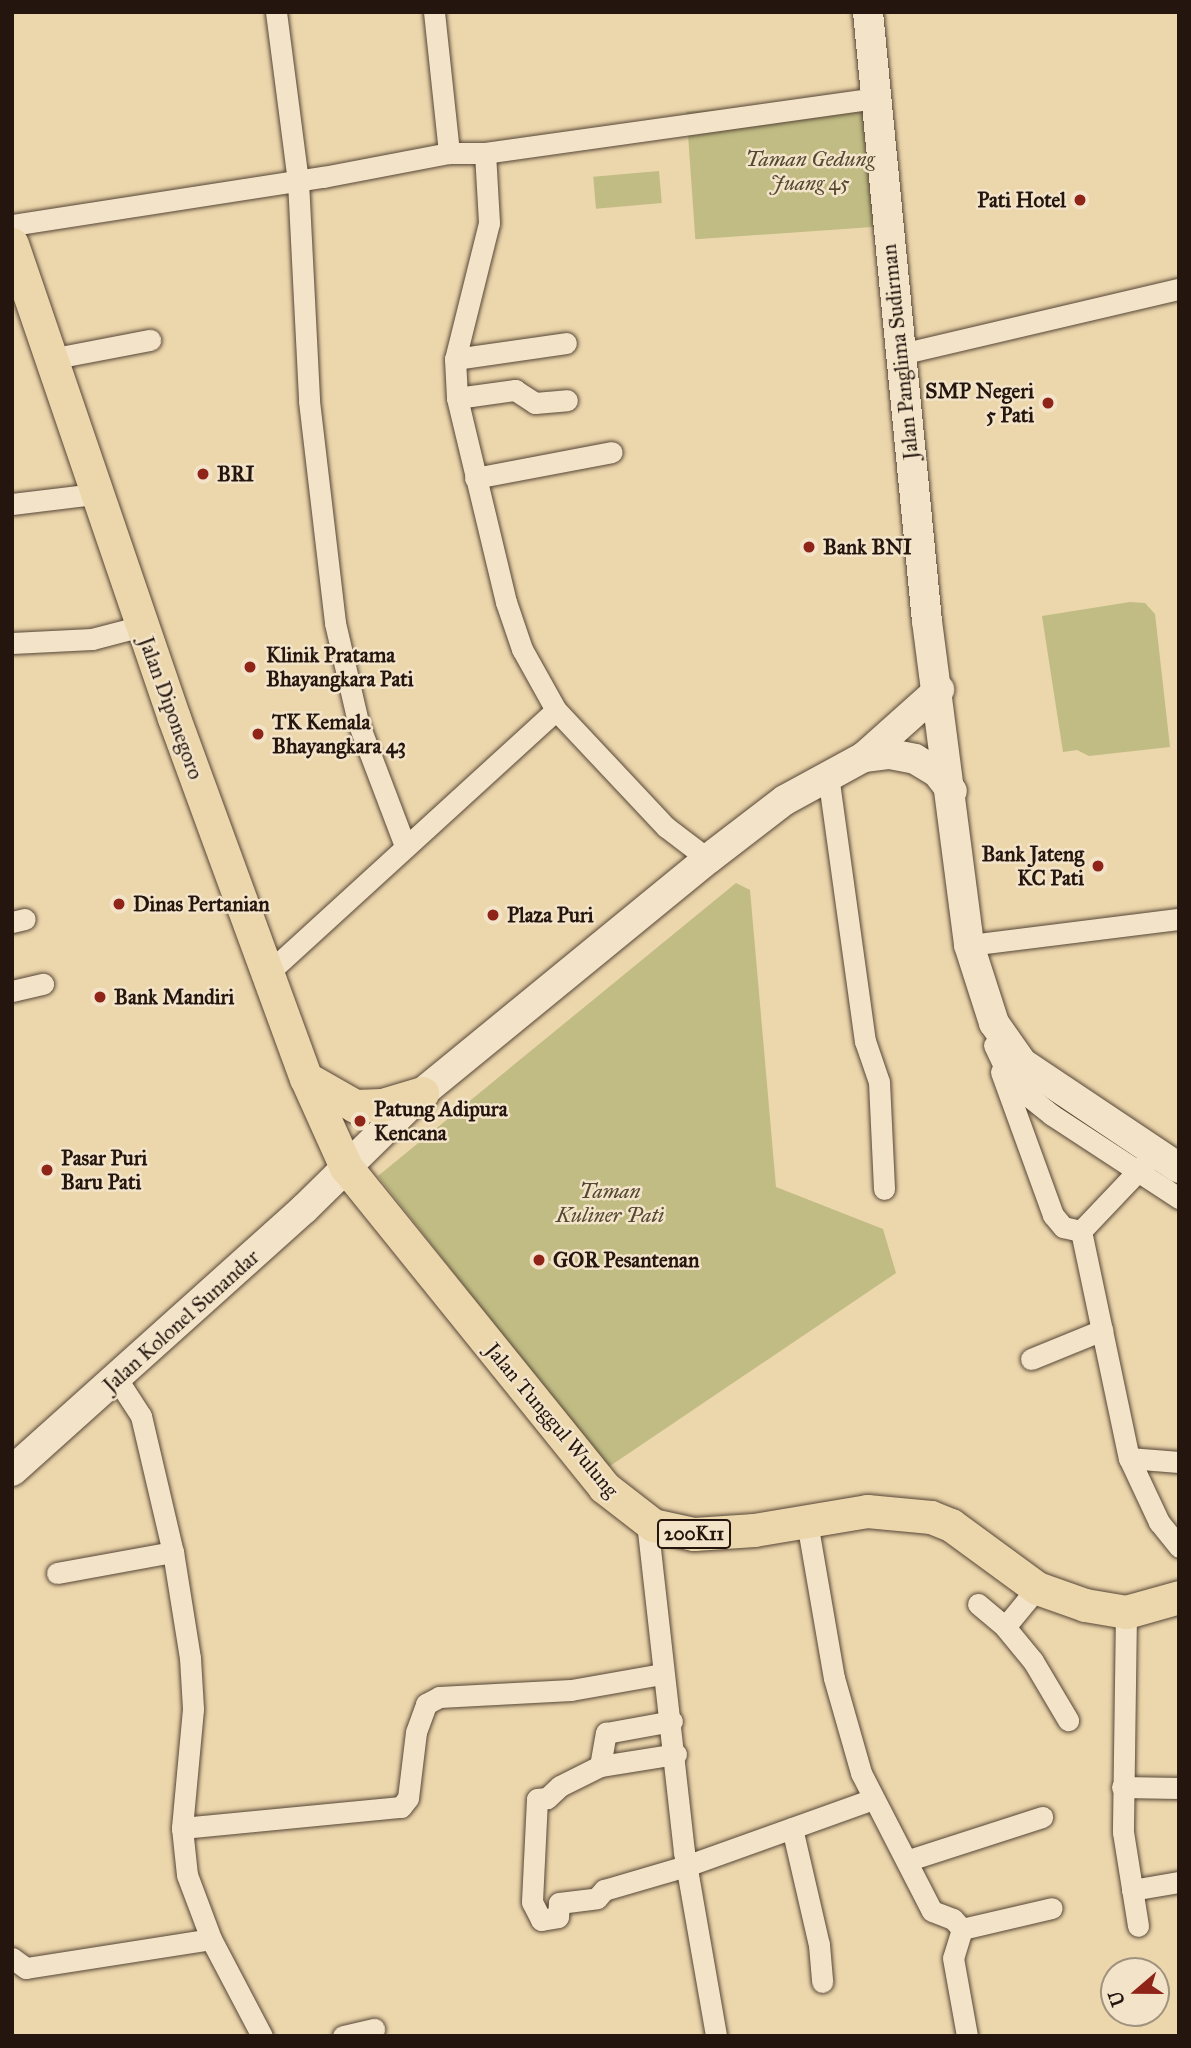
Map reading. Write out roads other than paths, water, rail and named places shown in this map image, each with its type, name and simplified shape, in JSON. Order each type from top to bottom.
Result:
[{"type":"main road","name":"Jalan Panglima Sudirman","points":[[868,12],[927,621],[939,690],[970,945]]},
{"type":"main road","name":"Jalan Diponegoro","points":[[12,244],[95,494],[267,974],[306,1078],[346,1167]]},
{"type":"main road","points":[[864,757],[939,690]]},
{"type":"main road","points":[[864,757],[890,754],[915,759],[937,772],[952,790]]},
{"type":"main road","name":"Jalan Kolonel Sunandar","points":[[12,1471],[117,1379],[422,1093],[708,859],[785,800],[864,757]]},
{"type":"main road","points":[[970,945],[966,967],[972,994],[994,1045],[1040,1088],[1110,1132],[1126,1135]]},
{"type":"main road","points":[[970,945],[988,1007],[1006,1043],[1023,1063],[1113,1120],[1157,1165]]},
{"type":"main road","points":[[306,1078],[355,1106],[382,1105],[422,1093]]},
{"type":"main road","name":"Jalan Tunggul Wulung","points":[[346,1167],[604,1487],[647,1522],[694,1534],[807,1522],[867,1511],[931,1517],[951,1525],[1037,1588],[1085,1605],[1126,1612],[1179,1597]]},
{"type":"street","points":[[276,12],[298,181],[309,401],[335,622],[358,722],[405,846]]},
{"type":"street","points":[[434,12],[449,153]]},
{"type":"street","points":[[12,225],[298,181],[449,153],[485,153],[877,98]]},
{"type":"street","points":[[485,153],[489,223],[455,359],[457,398],[475,478],[522,649],[556,710],[666,827],[708,859]]},
{"type":"street","points":[[901,354],[1179,289]]},
{"type":"street","points":[[51,359],[150,340]]},
{"type":"street","points":[[455,359],[566,343]]},
{"type":"street","points":[[457,398],[515,390],[535,403],[567,400]]},
{"type":"street","points":[[475,478],[612,452]]},
{"type":"street","points":[[12,504],[95,494]]},
{"type":"street","points":[[12,643],[92,639],[142,626]]},
{"type":"street","points":[[267,974],[556,710]]},
{"type":"street","points":[[828,775],[865,1041],[879,1082],[884,1189]]},
{"type":"street","points":[[970,945],[1179,919]]},
{"type":"street","points":[[12,991],[43,984]]},
{"type":"street","points":[[994,1045],[1012,1083],[1157,1165],[1179,1198]]},
{"type":"street","points":[[994,1045],[1008,1102],[1053,1216],[1063,1227],[1081,1231]]},
{"type":"street","points":[[1081,1231],[1157,1165]]},
{"type":"street","points":[[1081,1231],[1129,1458],[1159,1522],[1179,1547]]},
{"type":"street","points":[[1031,1359],[1102,1330]]},
{"type":"street","points":[[117,1379],[141,1416],[173,1552],[190,1658],[193,1709],[182,1828],[187,1875],[211,1939],[262,2036]]},
{"type":"street","points":[[1129,1458],[1179,1462]]},
{"type":"street","points":[[647,1522],[663,1674],[676,1754],[686,1866],[716,2036]]},
{"type":"street","points":[[807,1522],[834,1678],[873,1799],[909,1860],[932,1912],[953,1919],[962,1929]]},
{"type":"street","points":[[57,1573],[173,1552]]},
{"type":"street","points":[[1005,1627],[1037,1588]]},
{"type":"street","points":[[978,1604],[1005,1627],[1032,1661],[1068,1720]]},
{"type":"street","points":[[1126,1612],[1123,1832],[1138,1926]]},
{"type":"street","points":[[182,1828],[401,1807],[408,1798],[416,1732],[426,1704],[439,1697],[570,1690],[663,1674]]},
{"type":"street","points":[[600,1766],[606,1733],[672,1721]]},
{"type":"street","points":[[676,1754],[600,1766],[560,1786],[547,1798],[537,1799],[532,1902],[541,1920],[558,1917],[559,1903],[597,1898],[604,1890],[686,1866],[873,1799]]},
{"type":"street","points":[[1122,1787],[1179,1788]]},
{"type":"street","points":[[909,1860],[1042,1817]]},
{"type":"street","points":[[792,1828],[819,1945],[822,1982]]},
{"type":"street","points":[[1132,1890],[1179,1882]]},
{"type":"street","points":[[962,1929],[1052,1908]]},
{"type":"street","points":[[962,1929],[953,1958],[967,2036]]},
{"type":"street","points":[[12,1958],[26,1968],[211,1939]]},
{"type":"street","points":[[343,2036],[374,2029]]},
{"type":"place","name":"Pati Hotel","points":[[1080,200]]},
{"type":"place","name":"SMP Negeri 5 Pati","points":[[1048,403]]},
{"type":"place","name":"BRI","points":[[203,474]]},
{"type":"place","name":"Bank BNI","points":[[809,547]]},
{"type":"place","name":"Klinik Pratama Bhayangkara Pati","points":[[250,667]]},
{"type":"place","name":"TK Kemala Bhayangkara 43","points":[[258,734]]},
{"type":"place","name":"Bank Jateng KC Pati","points":[[1098,866]]},
{"type":"place","name":"Dinas Pertanian","points":[[119,904]]},
{"type":"place","name":"Plaza Puri","points":[[493,915]]},
{"type":"place","name":"Bank Mandiri","points":[[100,997]]},
{"type":"place","name":"Patung Adipura Kencana","points":[[360,1121]]},
{"type":"place","name":"Pasar Puri Baru Pati","points":[[47,1170]]},
{"type":"place","name":"GOR Pesantenan","points":[[539,1260]]},
{"type":"park label","name":"Taman Gedung Juang 45","points":[[810,171]]},
{"type":"park label","name":"Taman Kuliner Pati","points":[[610,1203]]}]
